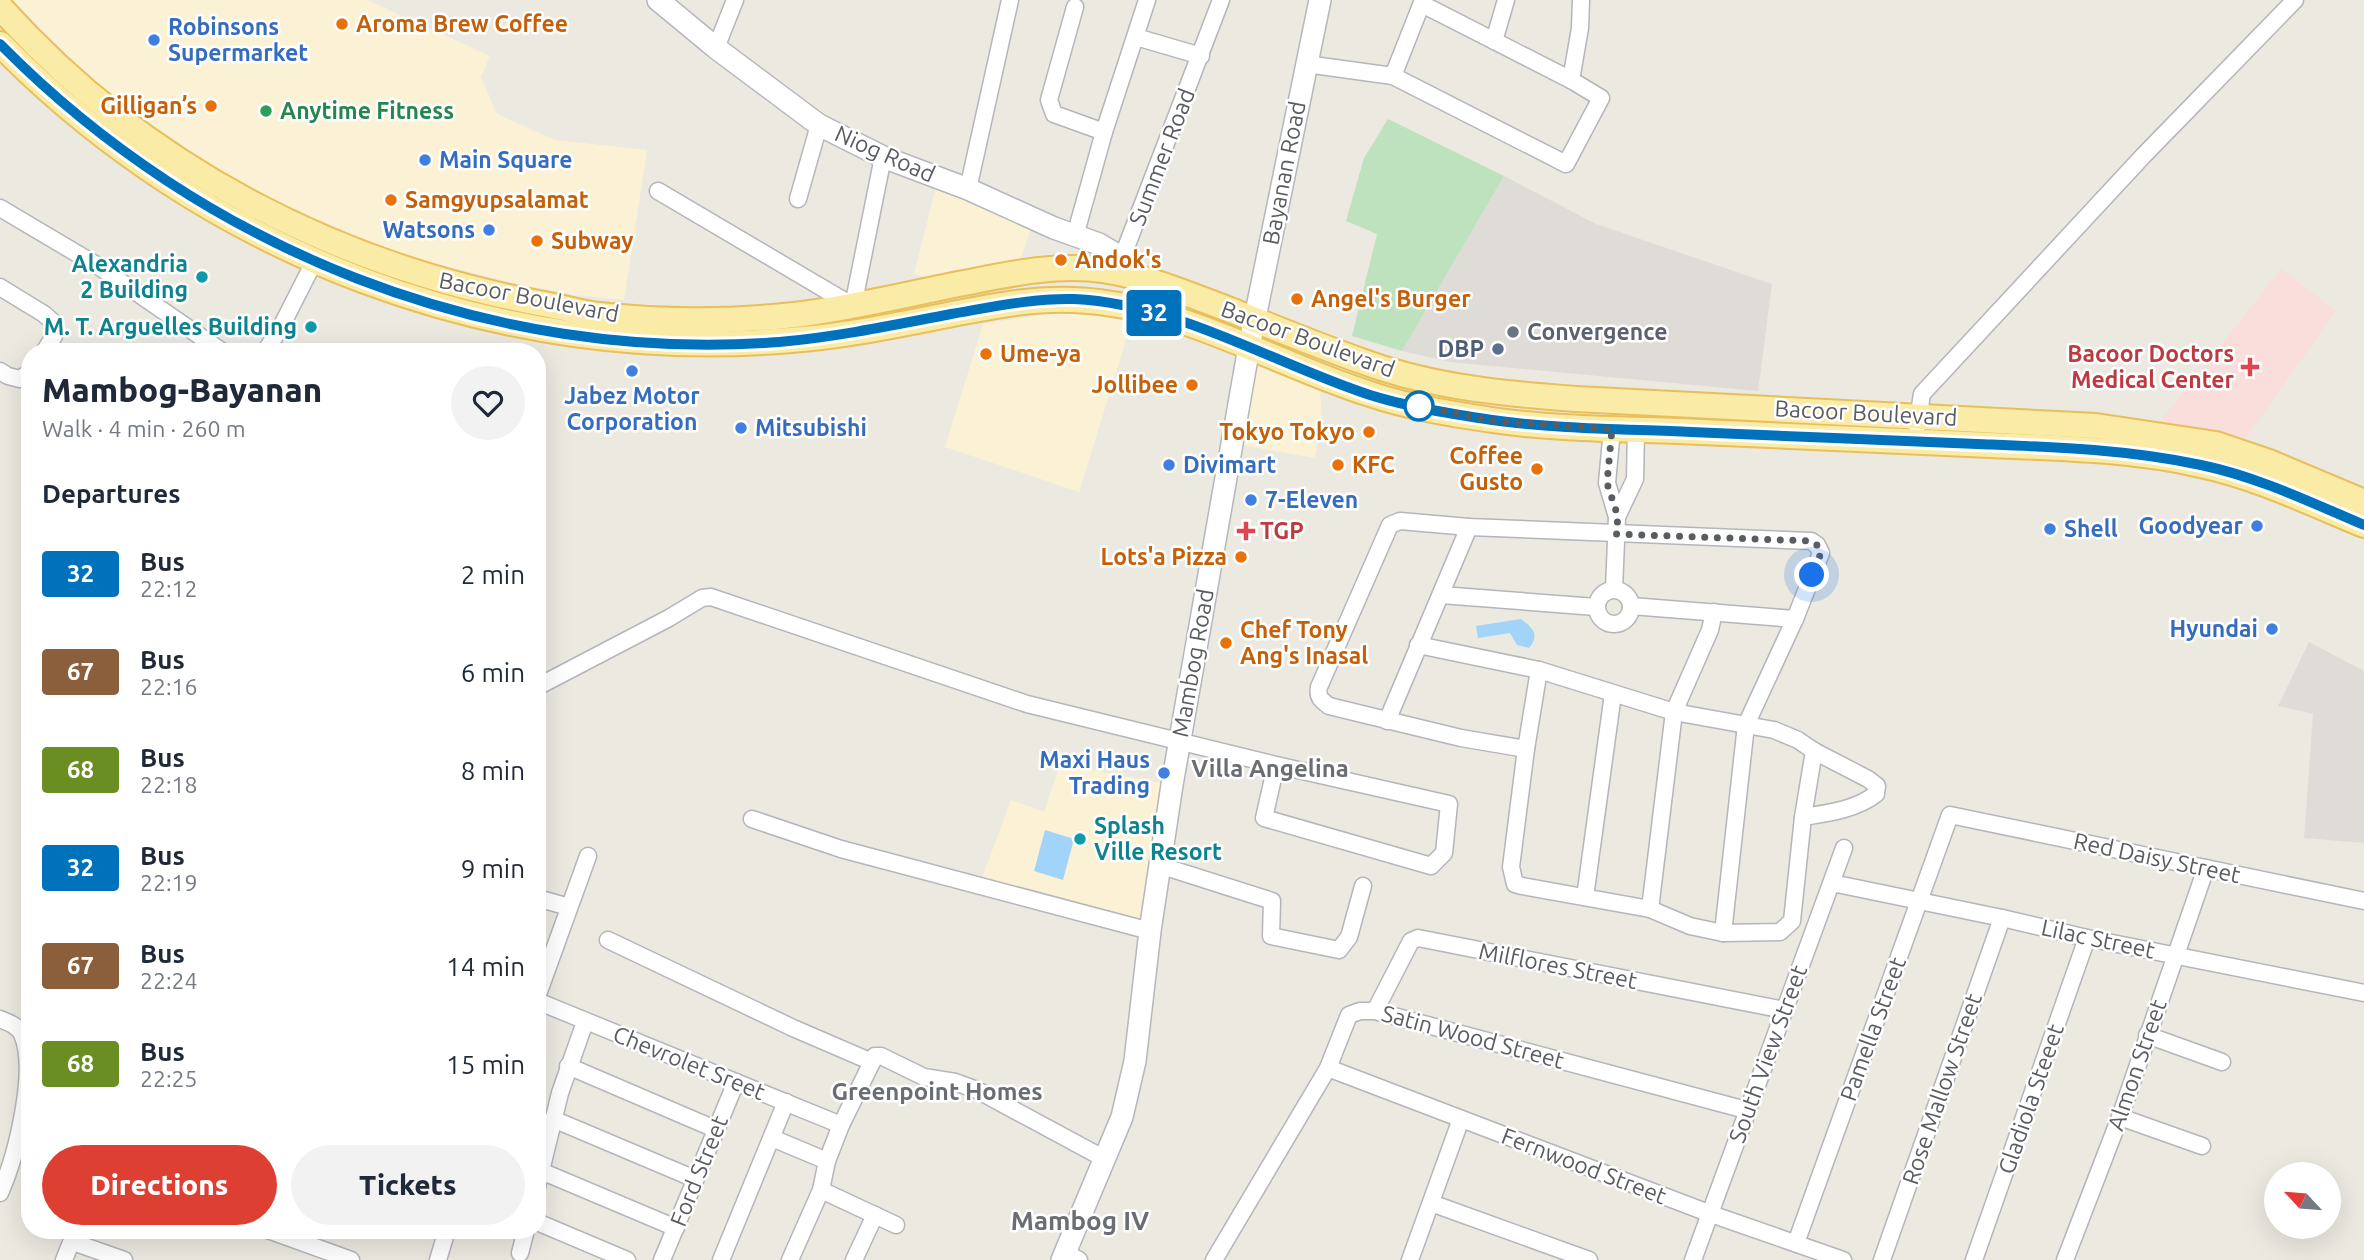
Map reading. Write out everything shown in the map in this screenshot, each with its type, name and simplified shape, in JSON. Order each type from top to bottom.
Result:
[{"type":"main road","name":"Niog Road","points":[[658,0],[716,48],[819,125],[883,157],[1099,244],[1123,266]]},
{"type":"main road","name":"Bayanan Road","points":[[1249,347],[1320,0]]},
{"type":"main road","name":"Bacoor Boulevard","points":[[0,7],[127,154],[200,203],[260,237],[314,262],[378,287],[473,315],[569,333],[649,342],[754,343],[801,340],[1016,302],[1056,299],[1097,301],[1144,310],[1385,399],[1495,421],[2092,450],[2190,463],[2261,481],[2364,525]]},
{"type":"main road","name":"Bacoor Boulevard","points":[[6,55],[213,182],[272,214],[356,253],[450,284],[595,314],[654,319],[756,318],[853,306],[1054,267],[1102,270],[1123,266],[1386,370],[1499,393],[2096,426],[2216,444],[2269,462],[2364,502]]},
{"type":"main road","points":[[920,292],[924,319]]},
{"type":"main road","name":"Mambog Road","points":[[1069,1258],[1122,1117],[1135,1061],[1159,865],[1249,347]]},
{"type":"street","points":[[716,48],[735,0]]},
{"type":"street","points":[[968,189],[1010,0]]},
{"type":"street","points":[[1075,236],[1104,132],[1147,0]]},
{"type":"street","name":"Summer Road","points":[[1123,266],[1221,0]]},
{"type":"street","points":[[1494,41],[1506,0]]},
{"type":"street","points":[[1571,80],[1580,28],[1581,0]]},
{"type":"street","points":[[1916,441],[1922,394],[2144,155],[2295,0]]},
{"type":"street","points":[[1306,64],[1393,76],[1566,163],[1601,98],[1422,2],[1393,76]]},
{"type":"street","points":[[1075,7],[1049,100],[1054,114],[1104,132]]},
{"type":"street","points":[[1136,37],[1201,56]]},
{"type":"street","points":[[798,199],[819,125]]},
{"type":"street","points":[[659,191],[853,306],[883,157]]},
{"type":"street","points":[[0,208],[98,266],[210,343]]},
{"type":"street","points":[[271,343],[314,262]]},
{"type":"street","points":[[0,288],[44,314],[54,323],[54,336],[50,343]]},
{"type":"street","points":[[0,371],[21,378]]},
{"type":"street","points":[[1618,517],[1607,483],[1624,429]]},
{"type":"street","points":[[1614,589],[1618,517],[1635,479],[1624,429]]},
{"type":"street","points":[[1526,749],[1387,721],[1329,706],[1318,694],[1390,525],[1400,521],[1469,527],[1811,541],[1817,545],[1821,553],[1795,619],[1746,725],[1723,933]]},
{"type":"street","points":[[1387,721],[1469,527]]},
{"type":"street","points":[[1614,589],[1624,593],[1631,606],[1624,620],[1614,624],[1600,617],[1596,607],[1597,601],[1604,593],[1614,589]]},
{"type":"street","points":[[1441,594],[1596,607]]},
{"type":"street","points":[[546,682],[702,598],[711,597],[1027,704],[1449,804],[1444,853],[1431,866],[1264,818],[1276,765]]},
{"type":"street","points":[[1631,606],[1795,619]]},
{"type":"street","points":[[1650,909],[1674,712],[1710,630],[1714,612]]},
{"type":"street","points":[[1418,645],[1539,670],[1674,712],[1774,730],[1798,740],[1877,786],[1876,794],[1867,801],[1836,812],[1803,817]]},
{"type":"street","points":[[1539,670],[1511,867],[1515,884],[1650,909],[1690,926],[1723,933],[1780,932],[1792,921],[1803,817],[1814,751]]},
{"type":"street","points":[[1585,897],[1613,694]]},
{"type":"street","name":"Red Daisy Street","points":[[1950,815],[2364,901]]},
{"type":"street","name":"Pamella Street","points":[[1796,1243],[1950,815]]},
{"type":"street","points":[[752,819],[841,849],[1150,931]]},
{"type":"street","name":"South View Street","points":[[1693,1260],[1844,848]]},
{"type":"street","points":[[546,948],[569,907],[588,856]]},
{"type":"street","points":[[1159,865],[1272,901],[1271,936],[1339,950],[1349,937],[1363,886]]},
{"type":"street","name":"Almon Street","points":[[2066,1260],[2120,1117],[2206,868]]},
{"type":"street","name":"Lilac Street","points":[[1832,883],[2087,938],[2364,993]]},
{"type":"street","points":[[546,901],[569,907]]},
{"type":"street","name":"Rose Mallow Street","points":[[1882,1260],[2002,918]]},
{"type":"street","name":"Milflores Street","points":[[1374,1011],[1411,941],[1418,938],[1784,1010]]},
{"type":"street","name":"Gladiola Steeet","points":[[1974,1260],[2087,938]]},
{"type":"street","points":[[608,940],[782,1023],[872,1062]]},
{"type":"street","name":"Chevrolet Sreet","points":[[546,1003],[584,1022],[841,1125]]},
{"type":"street","name":"Satin Wood Street","points":[[1214,1260],[1328,1068],[1349,1015],[1360,1011],[1374,1011],[1746,1110]]},
{"type":"street","points":[[0,1019],[16,1026],[21,1033]]},
{"type":"street","points":[[546,1147],[568,1066],[584,1022]]},
{"type":"street","points":[[2147,1035],[2222,1062]]},
{"type":"street","points":[[790,1260],[821,1190],[827,1161],[841,1125],[875,1056],[881,1056],[924,1077],[965,1085],[1105,1159]]},
{"type":"street","points":[[568,1066],[715,1129]]},
{"type":"street","name":"Fernwood Street","points":[[1328,1068],[1711,1214],[1843,1260]]},
{"type":"street","name":"Ford Street","points":[[662,1260],[736,1082]]},
{"type":"street","points":[[721,1260],[786,1102]]},
{"type":"street","points":[[2120,1117],[2202,1146]]},
{"type":"street","points":[[552,1119],[695,1179]]},
{"type":"street","points":[[1410,1260],[1461,1119]]},
{"type":"street","points":[[0,1193],[16,1149],[21,1123]]},
{"type":"street","points":[[772,1138],[827,1161]]},
{"type":"street","points":[[546,1182],[676,1228]]},
{"type":"street","points":[[821,1190],[896,1225]]},
{"type":"street","points":[[1431,1203],[1589,1260]]},
{"type":"street","points":[[854,1260],[875,1215]]},
{"type":"street","points":[[546,1226],[627,1260]]},
{"type":"street","points":[[64,1260],[73,1239]]},
{"type":"street","points":[[80,1239],[124,1260]]},
{"type":"street","points":[[284,1239],[308,1253],[351,1260]]},
{"type":"street","points":[[438,1260],[444,1239]]},
{"type":"street","points":[[520,1253],[524,1239]]},
{"type":"shaded area","name":"Main Square","points":[[12,0],[367,0],[490,56],[481,77],[497,114],[555,140],[647,150],[624,300],[576,295],[513,283],[390,252],[279,202],[221,171],[148,122],[89,77]]},
{"type":"shaded area","points":[[1504,176],[1596,224],[1772,284],[1758,391],[1450,362],[1402,351]]},
{"type":"shaded area","points":[[936,187],[1031,229],[1019,262],[933,279],[914,274]]},
{"type":"shaded area","name":"Bacoor Doctors Medical Center","points":[[2281,269],[2336,311],[2246,438],[2159,423]]},
{"type":"shaded area","points":[[1057,312],[1132,321],[1079,492],[945,447],[983,324]]},
{"type":"shaded area","points":[[1254,365],[1320,389],[1322,421],[1315,458],[1241,445]]},
{"type":"shaded area","points":[[2309,642],[2364,671],[2364,843],[2304,838],[2313,714],[2278,706]]},
{"type":"shaded area","name":"Splash Ville Resort","points":[[1060,764],[1172,785],[1150,931],[979,886],[1011,800],[1044,812]]},
{"type":"green space","points":[[1388,119],[1504,176],[1402,351],[1352,336],[1377,234],[1346,221],[1364,158]]},
{"type":"water","points":[[1521,619],[1534,632],[1529,648],[1517,645],[1510,633],[1478,638],[1476,626]]},
{"type":"water","points":[[1045,830],[1074,839],[1063,880],[1034,871]]},
{"type":"bus line","name":"32","points":[[0,44],[60,101],[127,154],[200,203],[260,237],[378,287],[443,308],[506,322],[569,333],[649,342],[754,343],[801,340],[1016,302],[1069,299],[1116,303],[1178,321],[1368,394],[1495,421],[1612,429],[2118,452],[2203,465],[2261,481],[2364,525]]},
{"type":"place","name":"Aroma Brew Coffee","points":[[342,24]]},
{"type":"place","name":"Robinsons Supermarket","points":[[154,40]]},
{"type":"place","name":"Gilligan’s","points":[[211,106]]},
{"type":"place","name":"Anytime Fitness","points":[[266,111]]},
{"type":"place","name":"Main Square","points":[[425,160]]},
{"type":"place","name":"Samgyupsalamat","points":[[391,200]]},
{"type":"place","name":"Watsons","points":[[489,230]]},
{"type":"place","name":"Subway","points":[[537,241]]},
{"type":"place","name":"Andok's","points":[[1061,260]]},
{"type":"place","name":"Alexandria 2 Building","points":[[202,277]]},
{"type":"place","name":"Angel's Burger","points":[[1297,299]]},
{"type":"place","name":"M. T. Arguelles Building","points":[[311,327]]},
{"type":"place","name":"Convergence","points":[[1513,332]]},
{"type":"place","name":"DBP","points":[[1498,349]]},
{"type":"place","name":"Ume-ya","points":[[986,354]]},
{"type":"place","name":"Bacoor Doctors Medical Center","points":[[2250,367]]},
{"type":"place","name":"Jabez Motor Corporation","points":[[632,371]]},
{"type":"place","name":"Jollibee","points":[[1192,385]]},
{"type":"place","name":"Mitsubishi","points":[[741,428]]},
{"type":"place","name":"Tokyo Tokyo","points":[[1369,432]]},
{"type":"place","name":"Divimart","points":[[1169,465]]},
{"type":"place","name":"KFC","points":[[1338,465]]},
{"type":"place","name":"Coffee Gusto","points":[[1537,469]]},
{"type":"place","name":"7-Eleven","points":[[1251,500]]},
{"type":"place","name":"Goodyear","points":[[2257,526]]},
{"type":"place","name":"Shell","points":[[2050,529]]},
{"type":"place","name":"TGP","points":[[1246,531]]},
{"type":"place","name":"Lots'a Pizza","points":[[1241,557]]},
{"type":"place","name":"Hyundai","points":[[2272,629]]},
{"type":"place","name":"Chef Tony Ang's Inasal","points":[[1226,643]]},
{"type":"place","name":"Maxi Haus Trading","points":[[1164,773]]},
{"type":"place","name":"Splash Ville Resort","points":[[1080,839]]},
{"type":"district","name":"Villa Angelina","points":[[1270,769]]},
{"type":"district","name":"Greenpoint Homes","points":[[937,1092]]},
{"type":"district","name":"Mambog IV","points":[[1080,1221]]},
{"type":"route","points":[[1419,406],[1495,421],[1612,429],[1607,483],[1618,517],[1616,534],[1811,541],[1821,553],[1812,575]]}]
